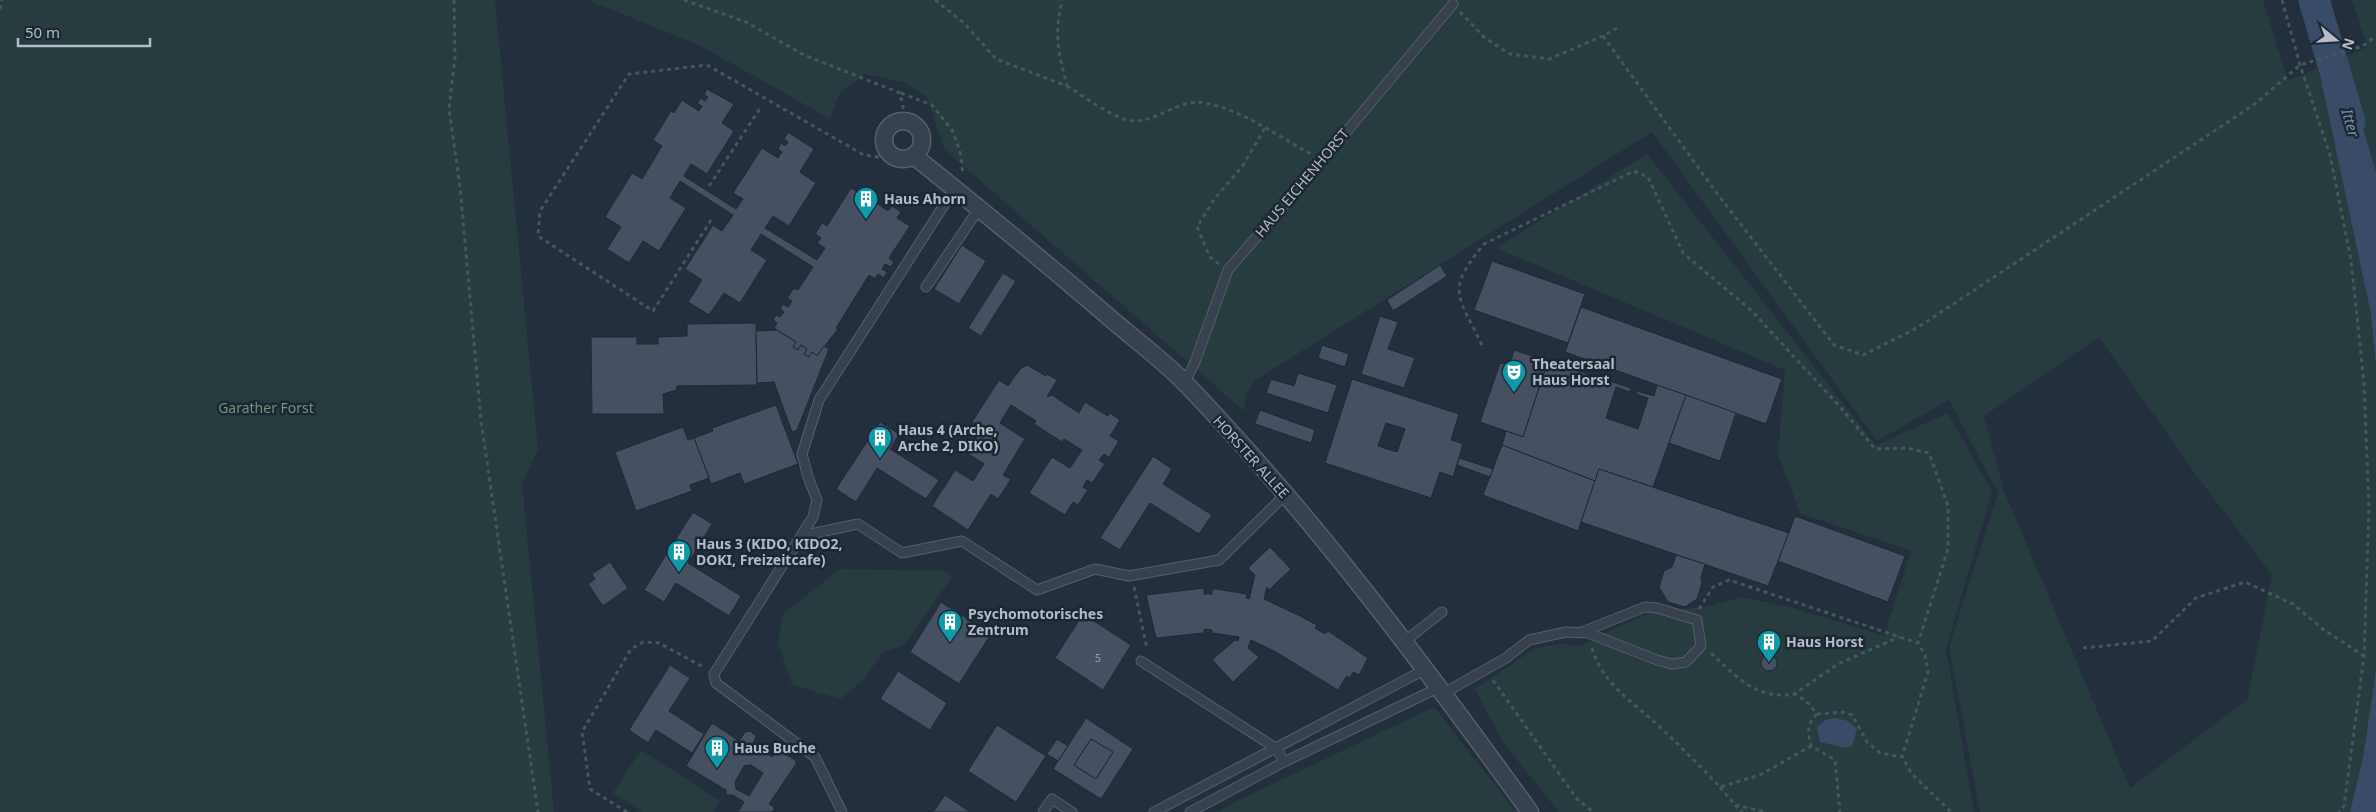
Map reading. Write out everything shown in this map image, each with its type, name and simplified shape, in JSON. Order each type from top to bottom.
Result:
[{"type":"street","points":[[906,121],[912,124],[921,134],[921,146],[914,156],[902,160],[891,156],[884,145],[885,133],[894,124],[906,121]]},
{"type":"street","name":"HORSTER ALLEE","points":[[914,156],[980,208],[1184,382],[1285,495],[1405,641],[1530,812]]},
{"type":"lane","name":"HAUS EICHENHORST","points":[[1184,382],[1195,362],[1228,270],[1322,161],[1452,4]]},
{"type":"lane","points":[[842,812],[815,757],[716,683],[714,674],[813,517],[818,500],[808,477],[802,454],[819,400],[955,188]]},
{"type":"lane","points":[[926,287],[980,208]]},
{"type":"lane","points":[[801,536],[858,524],[902,553],[962,541],[1037,590],[1095,569],[1132,576],[1219,560],[1285,495]]},
{"type":"lane","points":[[1190,812],[1284,762],[1442,690],[1506,658],[1529,640],[1566,632],[1585,632],[1656,660],[1672,664],[1686,662],[1701,646],[1697,620],[1645,607],[1585,632]]},
{"type":"lane","points":[[1405,641],[1442,612]]},
{"type":"lane","points":[[1141,661],[1277,749],[1284,762]]},
{"type":"lane","points":[[1154,812],[1426,669]]},
{"type":"lane","points":[[1043,812],[1052,799],[1072,812]]},
{"type":"path","points":[[0,9],[2,0]]},
{"type":"path","points":[[454,0],[455,57],[450,109],[460,186],[481,421],[538,812]]},
{"type":"path","points":[[684,0],[746,22],[804,54],[932,105],[952,130],[960,151],[963,177],[955,188]]},
{"type":"path","points":[[935,0],[964,24],[996,59],[1067,86],[1120,117],[1134,122],[1151,118],[1174,107],[1202,102],[1234,111],[1322,161]]},
{"type":"path","points":[[1062,0],[1056,26],[1058,48],[1067,86]]},
{"type":"path","points":[[2282,0],[2300,66],[2330,155],[2351,260],[2364,383],[2369,508],[2364,656],[2344,806],[2340,812]]},
{"type":"path","points":[[1452,4],[1485,38],[1510,54],[1549,59],[1603,36],[1619,27]]},
{"type":"path","points":[[1603,36],[1704,176],[1834,345],[1863,355],[1917,328],[2255,104],[2300,66],[2363,46],[2376,36]]},
{"type":"path","points":[[711,220],[653,311],[538,236],[540,211],[629,74],[707,65],[864,155],[879,158],[891,156]]},
{"type":"path","points":[[900,93],[906,121]]},
{"type":"path","points":[[708,186],[761,107]]},
{"type":"path","points":[[1228,270],[1210,257],[1197,227],[1215,198],[1242,167],[1264,128]]},
{"type":"path","points":[[1482,345],[1459,298],[1459,282],[1469,262],[1484,244],[1634,171],[1648,177],[1683,254],[1752,311],[1842,409],[1875,449],[1907,448],[1929,453],[1948,506],[1948,549],[1918,643]]},
{"type":"path","points":[[1132,576],[1151,667]]},
{"type":"path","points":[[1693,618],[1713,588],[1729,580],[1918,643],[1925,655],[1928,672],[1902,757],[1912,774],[1952,812]]},
{"type":"path","points":[[2083,648],[2152,641],[2196,598],[2245,582],[2293,604],[2324,630],[2364,656]]},
{"type":"path","points":[[1585,632],[1602,672],[1720,787],[1742,812]]},
{"type":"path","points":[[1792,695],[1838,664],[1900,637]]},
{"type":"path","points":[[627,812],[590,789],[582,732],[631,649],[643,642],[659,643],[714,674]]},
{"type":"path","points":[[1701,646],[1705,647],[1733,674],[1763,694],[1779,697],[1796,694],[1809,704],[1817,714]]},
{"type":"path","points":[[1485,668],[1577,799],[1593,812]]},
{"type":"path","points":[[1840,812],[1835,760],[1811,746],[1807,730],[1812,719],[1817,714],[1843,712],[1852,715],[1867,742],[1880,753],[1902,757]]},
{"type":"path","points":[[1720,787],[1760,775],[1811,746]]},
{"type":"path","points":[[1735,805],[1766,812]]},
{"type":"green space","name":"Garather Forst","points":[[0,0],[502,0],[495,1],[538,449],[522,483],[554,812],[0,812]]},
{"type":"green space","points":[[588,0],[2263,0],[2288,81],[2367,47],[2352,0],[2376,0],[2376,812],[1980,812],[1949,647],[1998,493],[1949,400],[1877,441],[1652,132],[1254,381],[1246,395],[1244,411],[944,149],[927,97],[903,82],[864,74],[839,94],[830,119],[699,45]],"holes":[[[2099,337],[2199,479],[2272,575],[2247,700],[2130,788],[2004,491],[1984,416]]]},
{"type":"green space","points":[[1647,154],[1876,445],[1948,413],[1992,492],[1946,649],[1974,812],[1559,812],[1502,741],[1475,689],[1535,648],[1560,644],[1581,646],[1615,628],[1651,613],[1710,606],[1741,597],[1790,607],[1884,636],[1911,551],[1800,513],[1778,454],[1785,370],[1496,248]]},
{"type":"green space","points":[[840,569],[946,571],[952,577],[904,645],[883,652],[864,679],[841,699],[792,685],[778,643],[783,614]]},
{"type":"green space","points":[[1434,707],[1516,812],[1218,812],[1233,803]]},
{"type":"green space","points":[[641,750],[720,801],[713,812],[642,812],[613,793]]},
{"type":"water","points":[[2298,0],[2330,0],[2340,37],[2313,49]]},
{"type":"water","points":[[2348,79],[2376,172],[2376,365],[2371,314],[2322,84]]},
{"type":"water","points":[[2376,670],[2376,812],[2350,812],[2363,758]]},
{"type":"water","points":[[1836,718],[1848,721],[1857,729],[1852,746],[1845,748],[1820,742],[1817,727],[1825,720]]},
{"type":"building","name":"Haus Ahorn","points":[[707,89],[734,104],[722,123],[734,131],[707,174],[691,164],[684,176],[736,209],[743,199],[733,193],[762,148],[778,158],[782,152],[778,149],[781,143],[785,146],[788,142],[784,139],[788,132],[814,149],[800,172],[816,183],[789,226],[773,216],[765,228],[817,260],[825,248],[817,243],[821,238],[815,234],[822,223],[827,226],[851,188],[864,196],[867,190],[878,197],[875,202],[888,211],[892,206],[901,212],[897,218],[910,226],[889,258],[894,262],[891,267],[885,264],[882,269],[887,272],[884,278],[878,274],[875,279],[869,275],[836,328],[838,329],[817,356],[812,352],[809,357],[804,354],[807,349],[801,345],[798,350],[793,347],[796,342],[774,328],[777,323],[773,320],[776,315],[780,317],[784,312],[780,309],[783,304],[788,307],[792,301],[787,298],[794,288],[798,290],[813,267],[761,234],[751,250],[767,260],[740,303],[724,293],[709,315],[688,302],[702,280],[685,269],[713,225],[722,231],[733,215],[680,181],[670,198],[686,208],[659,251],[643,241],[629,263],[607,249],[621,227],[605,217],[632,173],[642,179],[662,146],[653,140],[671,111],[674,113],[682,100],[699,111],[702,106],[697,103],[701,98],[705,101],[708,97],[704,94]]},
{"type":"building","points":[[962,245],[986,261],[959,304],[934,289]]},
{"type":"building","points":[[1492,261],[1585,294],[1568,343],[1474,310]]},
{"type":"building","points":[[1440,265],[1447,276],[1393,311],[1387,300]]},
{"type":"building","points":[[1003,273],[1016,281],[981,336],[968,328]]},
{"type":"building","points":[[1581,307],[1782,379],[1766,424],[1565,352]]},
{"type":"building","points":[[1380,316],[1398,322],[1388,349],[1415,358],[1404,388],[1361,374]]},
{"type":"building","points":[[756,323],[757,385],[677,386],[676,390],[663,394],[664,414],[592,414],[591,337],[637,337],[637,344],[658,344],[658,337],[687,336],[687,324]]},
{"type":"building","points":[[777,330],[796,342],[793,347],[798,350],[801,345],[807,349],[804,354],[809,357],[812,352],[817,356],[824,346],[829,349],[797,430],[792,432],[774,382],[757,383],[756,331]]},
{"type":"building","points":[[1322,345],[1349,354],[1345,367],[1318,358]]},
{"type":"building","name":"Theatersaal Haus Horst","points":[[1514,350],[1548,361],[1523,437],[1480,422],[1500,363],[1505,364],[1511,361]]},
{"type":"building","points":[[1548,361],[1631,388],[1629,392],[1616,387],[1606,418],[1638,429],[1648,398],[1636,394],[1637,391],[1654,396],[1657,385],[1686,395],[1653,487],[1599,469],[1595,481],[1502,445],[1506,431],[1523,437]]},
{"type":"building","points":[[1027,365],[1057,380],[1047,397],[1052,395],[1079,413],[1085,402],[1108,416],[1110,413],[1120,420],[1110,436],[1119,441],[1109,457],[1104,454],[1099,460],[1105,464],[1092,483],[1087,480],[1083,487],[1088,490],[1078,505],[1073,502],[1065,515],[1029,493],[1052,457],[1070,468],[1082,450],[1064,439],[1062,442],[1034,424],[1036,421],[1011,405],[1000,423],[1025,439],[1003,475],[1011,479],[998,499],[991,494],[968,530],[932,506],[955,470],[973,481],[984,464],[966,452],[982,429],[972,422],[999,380],[1008,386],[1020,369]]},
{"type":"building","points":[[1298,373],[1337,385],[1328,413],[1266,393],[1271,379],[1294,386]]},
{"type":"building","points":[[1352,379],[1459,414],[1451,440],[1463,444],[1453,477],[1440,472],[1431,498],[1325,463]],"holes":[[[1386,423],[1405,429],[1397,452],[1378,446]]]},
{"type":"building","points":[[1686,395],[1736,413],[1720,461],[1669,443]]},
{"type":"building","points":[[776,405],[798,464],[744,484],[740,473],[711,484],[694,438],[713,431],[712,428]]},
{"type":"building","points":[[1260,410],[1315,430],[1311,443],[1255,424]]},
{"type":"building","name":"Haus 4 (Arche, Arche 2, DIKO)","points":[[880,422],[899,434],[890,449],[939,480],[926,499],[877,468],[856,502],[836,489]]},
{"type":"building","points":[[683,427],[688,440],[694,438],[709,478],[690,485],[692,491],[636,511],[615,452]]},
{"type":"building","points":[[1502,445],[1595,481],[1578,531],[1483,495]]},
{"type":"building","points":[[1153,456],[1172,469],[1163,484],[1212,515],[1199,534],[1150,503],[1120,550],[1100,538]]},
{"type":"building","points":[[1459,458],[1493,469],[1490,477],[1457,465]]},
{"type":"building","points":[[1599,469],[1789,533],[1768,586],[1581,522]]},
{"type":"building","name":"Haus 3 (KIDO, KIDO2, DOKI, Freizeitcafe)","points":[[693,512],[712,524],[688,563],[741,596],[729,616],[676,583],[664,602],[644,590]]},
{"type":"building","points":[[1795,516],[1905,556],[1888,602],[1778,561]]},
{"type":"building","points":[[1270,547],[1291,569],[1269,590],[1267,587],[1264,599],[1317,625],[1315,628],[1325,634],[1328,631],[1368,658],[1359,675],[1353,672],[1350,678],[1347,676],[1338,690],[1276,652],[1251,640],[1248,648],[1259,657],[1233,682],[1212,660],[1235,640],[1238,641],[1239,637],[1212,633],[1212,630],[1205,629],[1203,633],[1156,638],[1146,595],[1204,588],[1204,594],[1212,594],[1212,589],[1216,589],[1247,594],[1246,598],[1249,599],[1255,575],[1248,568]]},
{"type":"building","points":[[1676,555],[1705,564],[1697,599],[1685,607],[1668,602],[1659,587],[1664,571],[1672,567]]},
{"type":"building","points":[[610,562],[628,588],[603,606],[588,584],[595,579],[592,574]]},
{"type":"building","name":"Psychomotorisches Zentrum","points":[[941,602],[991,634],[959,684],[910,652]]},
{"type":"building","points":[[1083,614],[1131,645],[1103,690],[1055,658]]},
{"type":"building","name":"Haus Horst","points":[[1769,655],[1775,657],[1777,663],[1775,669],[1769,671],[1763,669],[1761,663],[1763,657]]},
{"type":"building","points":[[670,665],[690,678],[669,711],[704,734],[692,753],[656,730],[648,743],[629,730]]},
{"type":"building","points":[[898,671],[947,703],[930,730],[880,699]]},
{"type":"building","points":[[1086,718],[1133,749],[1101,799],[1053,769]],"holes":[[[1091,739],[1113,752],[1096,779],[1074,765]]]},
{"type":"building","name":"Haus Buche","points":[[711,724],[714,724],[739,741],[745,732],[750,731],[756,736],[753,744],[772,757],[776,751],[780,750],[796,761],[796,764],[769,804],[775,808],[772,812],[738,812],[744,802],[733,795],[726,795],[726,790],[686,766]],"holes":[[[751,765],[763,773],[749,796],[736,789],[735,782],[744,766]]]},
{"type":"building","points":[[997,725],[1046,756],[1016,802],[968,771]]},
{"type":"building","points":[[1057,739],[1068,746],[1058,761],[1047,754]]},
{"type":"building","points":[[1091,739],[1113,752],[1096,779],[1074,765]]},
{"type":"building","points":[[945,795],[970,812],[933,812]]},
{"type":"waterway","name":"Itter","points":[[2314,0],[2350,122]]},
{"type":"place","name":"Haus Ahorn","points":[[866,220]]},
{"type":"place","name":"Theatersaal Haus Horst","points":[[1514,393]]},
{"type":"place","name":"Haus 4 (Arche, Arche 2, DIKO)","points":[[880,459]]},
{"type":"place","name":"Haus 3 (KIDO, KIDO2, DOKI, Freizeitcafe)","points":[[679,573]]},
{"type":"place","name":"Psychomotorisches Zentrum","points":[[950,643]]},
{"type":"place","name":"Haus Horst","points":[[1769,663]]},
{"type":"place","name":"Haus Buche","points":[[717,769]]}]
